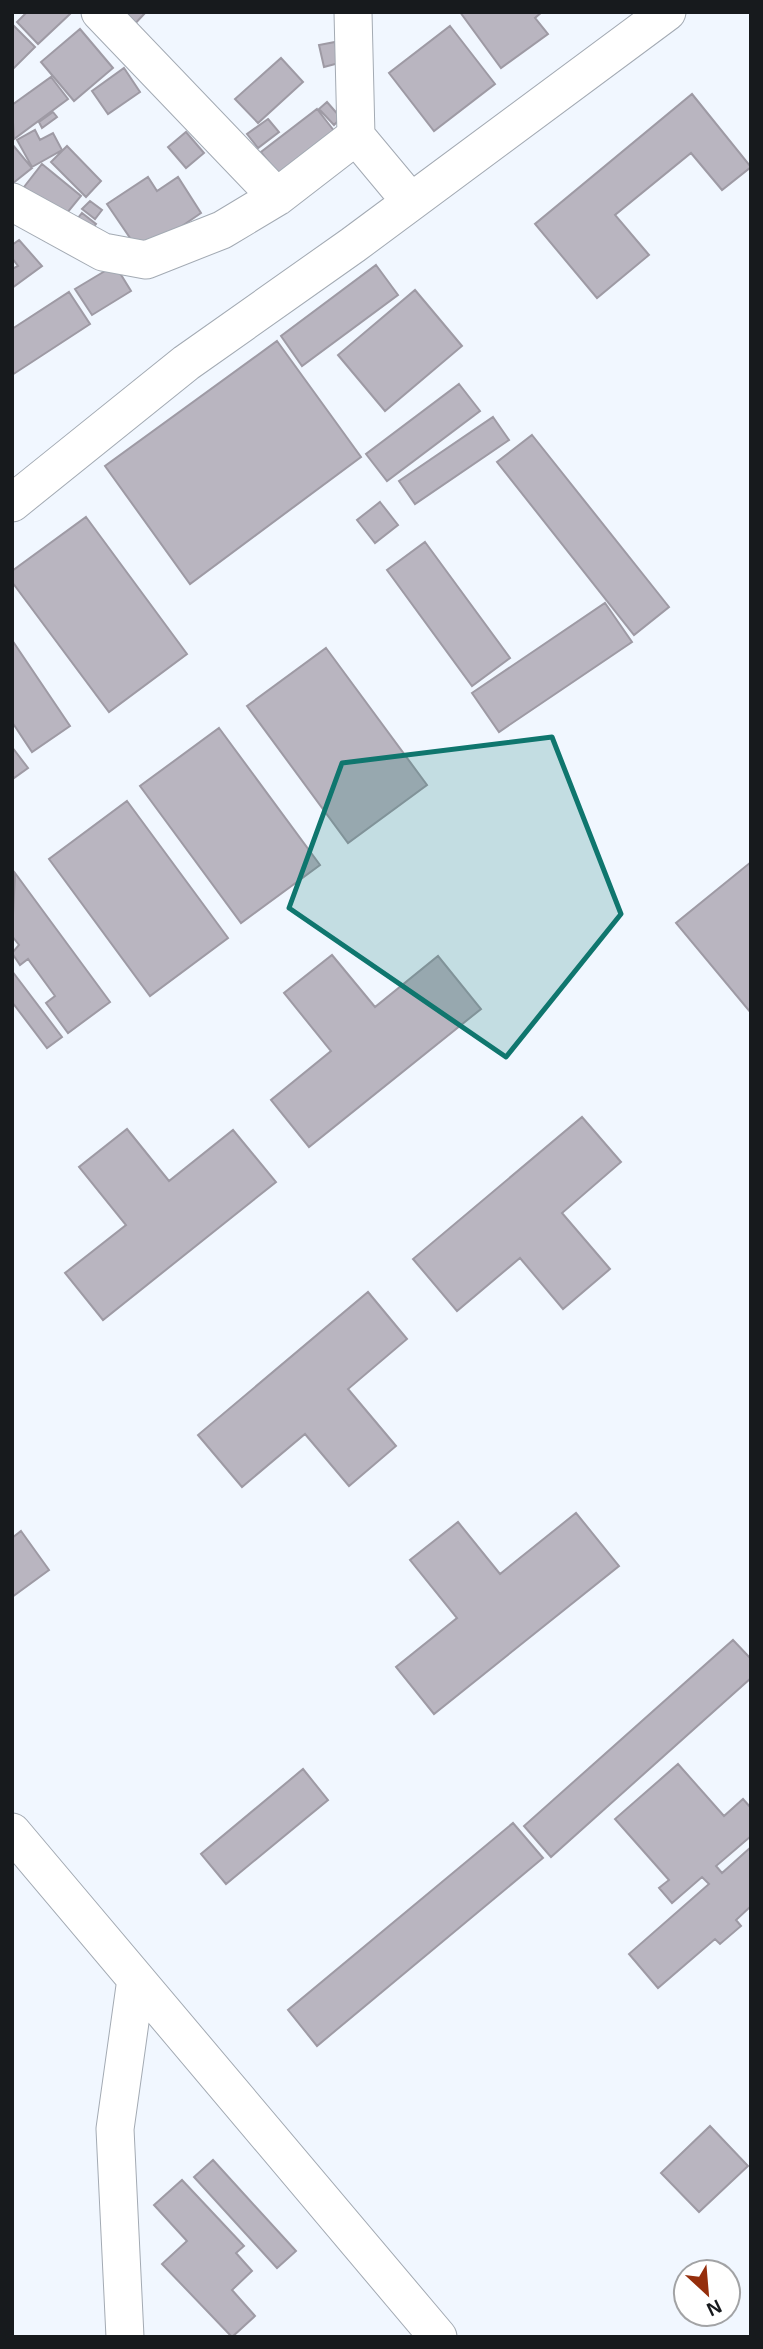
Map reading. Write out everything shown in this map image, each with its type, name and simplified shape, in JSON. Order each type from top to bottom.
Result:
[{"type":"street","points":[[100,12],[277,197]]},
{"type":"street","points":[[352,12],[356,136],[411,202]]},
{"type":"street","points":[[19,485],[411,202],[667,12]]},
{"type":"street","points":[[12,202],[103,252],[146,260],[222,230],[277,197],[356,136]]},
{"type":"street","points":[[12,1832],[438,2337]]},
{"type":"street","points":[[125,2337],[115,2129],[136,1979]]},
{"type":"highlighted area","points":[[552,737],[621,914],[506,1057],[289,908],[342,763]]},
{"type":"building","points":[[27,12],[70,14],[38,44],[17,22]]},
{"type":"building","points":[[114,12],[146,12],[131,28]]},
{"type":"building","points":[[460,12],[542,12],[535,18],[548,34],[501,68]]},
{"type":"building","points":[[12,26],[35,47],[13,69]]},
{"type":"building","points":[[450,26],[495,84],[434,131],[389,73]]},
{"type":"building","points":[[80,29],[113,68],[74,101],[41,62]]},
{"type":"building","points":[[335,42],[339,63],[324,67],[319,45]]},
{"type":"building","points":[[281,58],[303,82],[258,123],[235,99]]},
{"type":"building","points":[[124,68],[140,92],[108,114],[92,91]]},
{"type":"building","points":[[51,77],[68,99],[14,139],[12,105]]},
{"type":"building","points":[[692,94],[751,167],[722,190],[691,153],[615,215],[649,255],[597,298],[535,224]]},
{"type":"building","points":[[327,102],[341,118],[334,125],[319,109]]},
{"type":"building","points":[[317,109],[335,132],[279,175],[261,152]]},
{"type":"building","points":[[53,112],[57,117],[42,128],[39,122]]},
{"type":"building","points":[[268,119],[279,132],[258,148],[247,134]]},
{"type":"building","points":[[35,130],[40,140],[53,133],[62,150],[32,167],[17,140]]},
{"type":"building","points":[[186,132],[204,153],[186,168],[168,147]]},
{"type":"building","points":[[12,144],[32,168],[12,184]]},
{"type":"building","points":[[67,146],[101,181],[86,197],[51,162]]},
{"type":"building","points":[[42,164],[81,196],[62,219],[24,187]]},
{"type":"building","points":[[148,177],[157,191],[178,177],[201,213],[141,254],[107,204]]},
{"type":"building","points":[[90,201],[102,210],[95,219],[82,209]]},
{"type":"building","points":[[82,213],[96,224],[89,233],[74,223]]},
{"type":"building","points":[[19,240],[42,266],[12,288],[12,269],[18,266],[12,258],[12,245]]},
{"type":"building","points":[[115,265],[131,291],[92,315],[75,289]]},
{"type":"building","points":[[376,265],[398,295],[302,366],[281,336]]},
{"type":"building","points":[[415,290],[462,346],[385,411],[338,355]]},
{"type":"building","points":[[69,292],[90,324],[12,375],[12,329]]},
{"type":"building","points":[[277,341],[361,457],[190,584],[105,466]]},
{"type":"building","points":[[459,384],[480,411],[387,481],[366,454]]},
{"type":"building","points":[[493,417],[509,440],[415,504],[399,481]]},
{"type":"building","points":[[532,435],[669,607],[634,635],[497,462]]},
{"type":"building","points":[[380,502],[398,525],[375,543],[357,520]]},
{"type":"building","points":[[86,517],[187,654],[109,712],[12,582],[12,571]]},
{"type":"building","points":[[425,542],[510,658],[472,686],[387,570]]},
{"type":"building","points":[[605,603],[632,642],[499,732],[472,693]]},
{"type":"building","points":[[12,640],[70,726],[32,752],[12,722]]},
{"type":"building","points":[[326,648],[427,785],[348,843],[247,706]]},
{"type":"building","points":[[219,728],[320,865],[241,923],[140,786]]},
{"type":"building","points":[[12,747],[28,768],[14,778],[12,775]]},
{"type":"building","points":[[127,801],[228,938],[150,996],[49,859]]},
{"type":"building","points":[[751,862],[751,1013],[676,923]]},
{"type":"building","points":[[15,873],[110,1002],[68,1033],[46,1003],[55,996],[28,959],[20,965],[12,953],[19,945],[12,936]]},
{"type":"building","points":[[332,955],[375,1007],[438,956],[481,1009],[309,1147],[271,1100],[331,1051],[284,993]]},
{"type":"building","points":[[12,971],[62,1037],[47,1048],[12,1002]]},
{"type":"building","points":[[582,1117],[621,1162],[562,1213],[610,1269],[563,1309],[520,1258],[457,1311],[413,1259]]},
{"type":"building","points":[[127,1129],[169,1181],[233,1130],[276,1182],[103,1320],[65,1273],[126,1225],[79,1167]]},
{"type":"building","points":[[368,1292],[407,1339],[348,1389],[396,1446],[349,1486],[305,1434],[242,1487],[198,1435]]},
{"type":"building","points":[[576,1513],[619,1566],[434,1714],[396,1667],[457,1618],[410,1560],[458,1522],[500,1574]]},
{"type":"building","points":[[21,1531],[49,1570],[12,1597],[12,1538]]},
{"type":"building","points":[[733,1640],[751,1659],[751,1678],[551,1857],[524,1826]]},
{"type":"building","points":[[678,1764],[724,1816],[743,1799],[751,1808],[751,1836],[716,1866],[722,1873],[751,1847],[751,1906],[736,1920],[741,1926],[720,1944],[715,1939],[658,1988],[629,1954],[709,1884],[702,1877],[672,1903],[659,1888],[669,1880],[615,1819]]},
{"type":"building","points":[[303,1769],[328,1800],[226,1884],[201,1854]]},
{"type":"building","points":[[513,1823],[543,1858],[317,2046],[288,2010]]},
{"type":"building","points":[[710,2126],[748,2166],[699,2212],[661,2173]]},
{"type":"building","points":[[213,2160],[296,2251],[277,2268],[194,2177]]},
{"type":"building","points":[[182,2180],[244,2246],[236,2253],[252,2271],[232,2290],[255,2316],[232,2337],[162,2264],[187,2241],[154,2205]]}]
